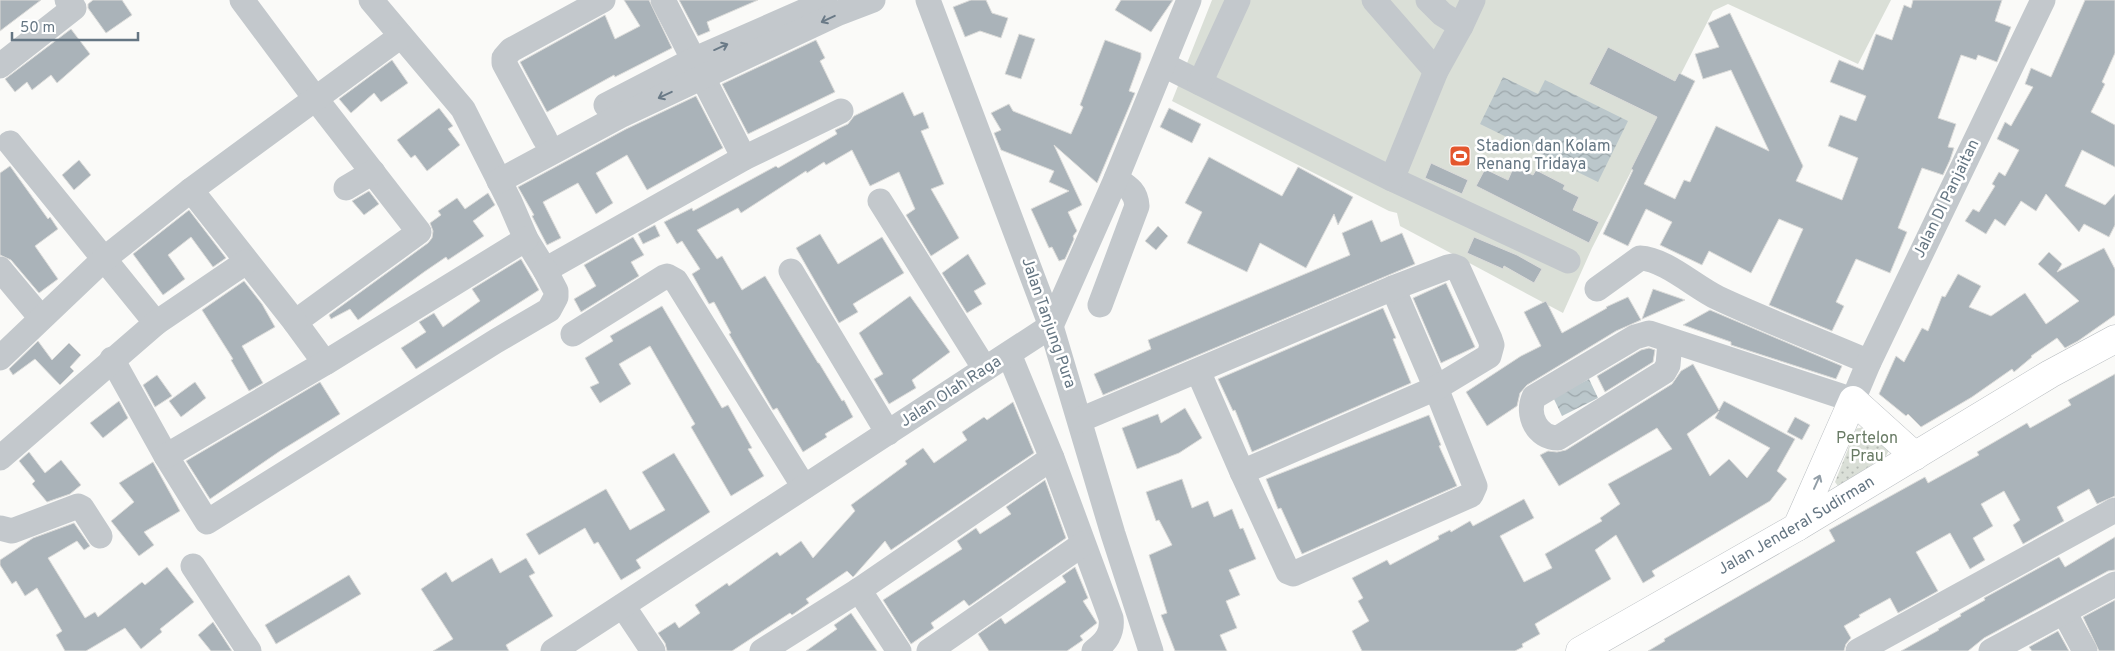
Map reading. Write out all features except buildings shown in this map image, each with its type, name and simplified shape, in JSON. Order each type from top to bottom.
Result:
[{"type":"main road","name":"Jalan Jenderal Sudirman","points":[[1580,651],[1797,527],[2050,374],[2115,339]]},
{"type":"main road","points":[[1797,527],[1853,400],[1915,456]]},
{"type":"street","points":[[242,0],[419,232],[294,322]]},
{"type":"street","points":[[112,359],[166,456],[206,522],[504,336],[549,310],[556,297],[555,286],[526,239],[463,109],[371,0]]},
{"type":"street","points":[[545,139],[504,62],[504,58],[511,50],[603,0]]},
{"type":"street","points":[[663,0],[744,158]]},
{"type":"street","points":[[495,174],[545,139],[698,68],[830,0]]},
{"type":"street","points":[[495,174],[620,116],[698,68],[873,0]]},
{"type":"street","name":"Jalan Tanjung Pura","points":[[928,0],[1051,326],[1113,534],[1151,651]]},
{"type":"street","points":[[1051,326],[1116,180],[1189,0]]},
{"type":"street","points":[[1200,83],[1238,0]]},
{"type":"street","points":[[1374,0],[1436,71]]},
{"type":"street","points":[[1428,0],[1442,14],[1461,26]]},
{"type":"street","points":[[1392,179],[1436,71],[1474,0]]},
{"type":"street","name":"Jalan DI Panjaitan","points":[[1853,400],[1869,362],[2043,0]]},
{"type":"street","points":[[0,66],[75,3]]},
{"type":"street","points":[[0,358],[104,259],[191,190],[401,36]]},
{"type":"street","points":[[1164,65],[1392,179],[1568,261]]},
{"type":"street","points":[[545,270],[744,158],[841,111]]},
{"type":"street","points":[[10,143],[156,323]]},
{"type":"street","points":[[346,188],[373,172]]},
{"type":"street","points":[[1100,304],[1137,206],[1136,197],[1132,190],[1116,180]]},
{"type":"street","points":[[191,190],[324,363]]},
{"type":"street","points":[[880,201],[985,369]]},
{"type":"street","points":[[166,456],[324,363],[526,239]]},
{"type":"street","points":[[1597,289],[1640,258],[1646,258],[1662,265],[1716,297],[1869,362]]},
{"type":"street","points":[[0,458],[112,359],[156,323],[246,262]]},
{"type":"street","points":[[1080,420],[1393,288],[1448,267],[1458,268],[1490,339],[1492,345],[1489,356],[1436,388],[1242,472]]},
{"type":"street","points":[[0,269],[40,318]]},
{"type":"street","points":[[791,271],[888,433]]},
{"type":"street","points":[[573,334],[664,277],[672,278],[676,281],[804,487]]},
{"type":"street","points":[[1198,370],[1288,572],[1293,574],[1471,495],[1474,491],[1475,486],[1436,388],[1393,288]]},
{"type":"street","name":"Jalan Olah Raga","points":[[553,651],[1051,326]]},
{"type":"street","points":[[1670,341],[1668,365],[1664,372],[1558,438],[1547,436],[1537,428],[1530,412],[1534,397],[1635,337],[1649,334],[1853,400]]},
{"type":"street","points":[[1009,354],[1052,458],[1110,618],[1112,626],[1109,636],[1094,651]]},
{"type":"street","points":[[762,651],[859,590],[1052,458]]},
{"type":"street","points":[[0,528],[12,531],[78,506],[82,508],[100,536]]},
{"type":"street","points":[[1858,651],[2115,510]]},
{"type":"street","points":[[929,651],[1084,544]]},
{"type":"street","points":[[193,566],[249,651]]},
{"type":"street","points":[[1996,650],[2115,584]]},
{"type":"street","points":[[859,590],[899,651]]},
{"type":"street","points":[[622,606],[653,651]]},
{"type":"street","points":[[2064,612],[2085,651]]},
{"type":"green space","name":"Stadion dan Kolam Renang Tridaya","points":[[1212,0],[1891,0],[1858,64],[1728,4],[1713,11],[1592,248],[1563,313],[1400,226],[1397,213],[1389,211],[1172,101]]},
{"type":"green space","name":"Pertelon Prau","points":[[1867,426],[1890,448],[1886,456],[1838,486],[1835,482],[1856,429]]},
{"type":"water","points":[[1503,77],[1538,94],[1545,80],[1628,121],[1598,182],[1480,124]]},
{"type":"water","points":[[1589,379],[1598,398],[1562,416],[1553,397]]},
{"type":"place","name":"Stadion dan Kolam Renang Tridaya","points":[[1460,156]]}]
